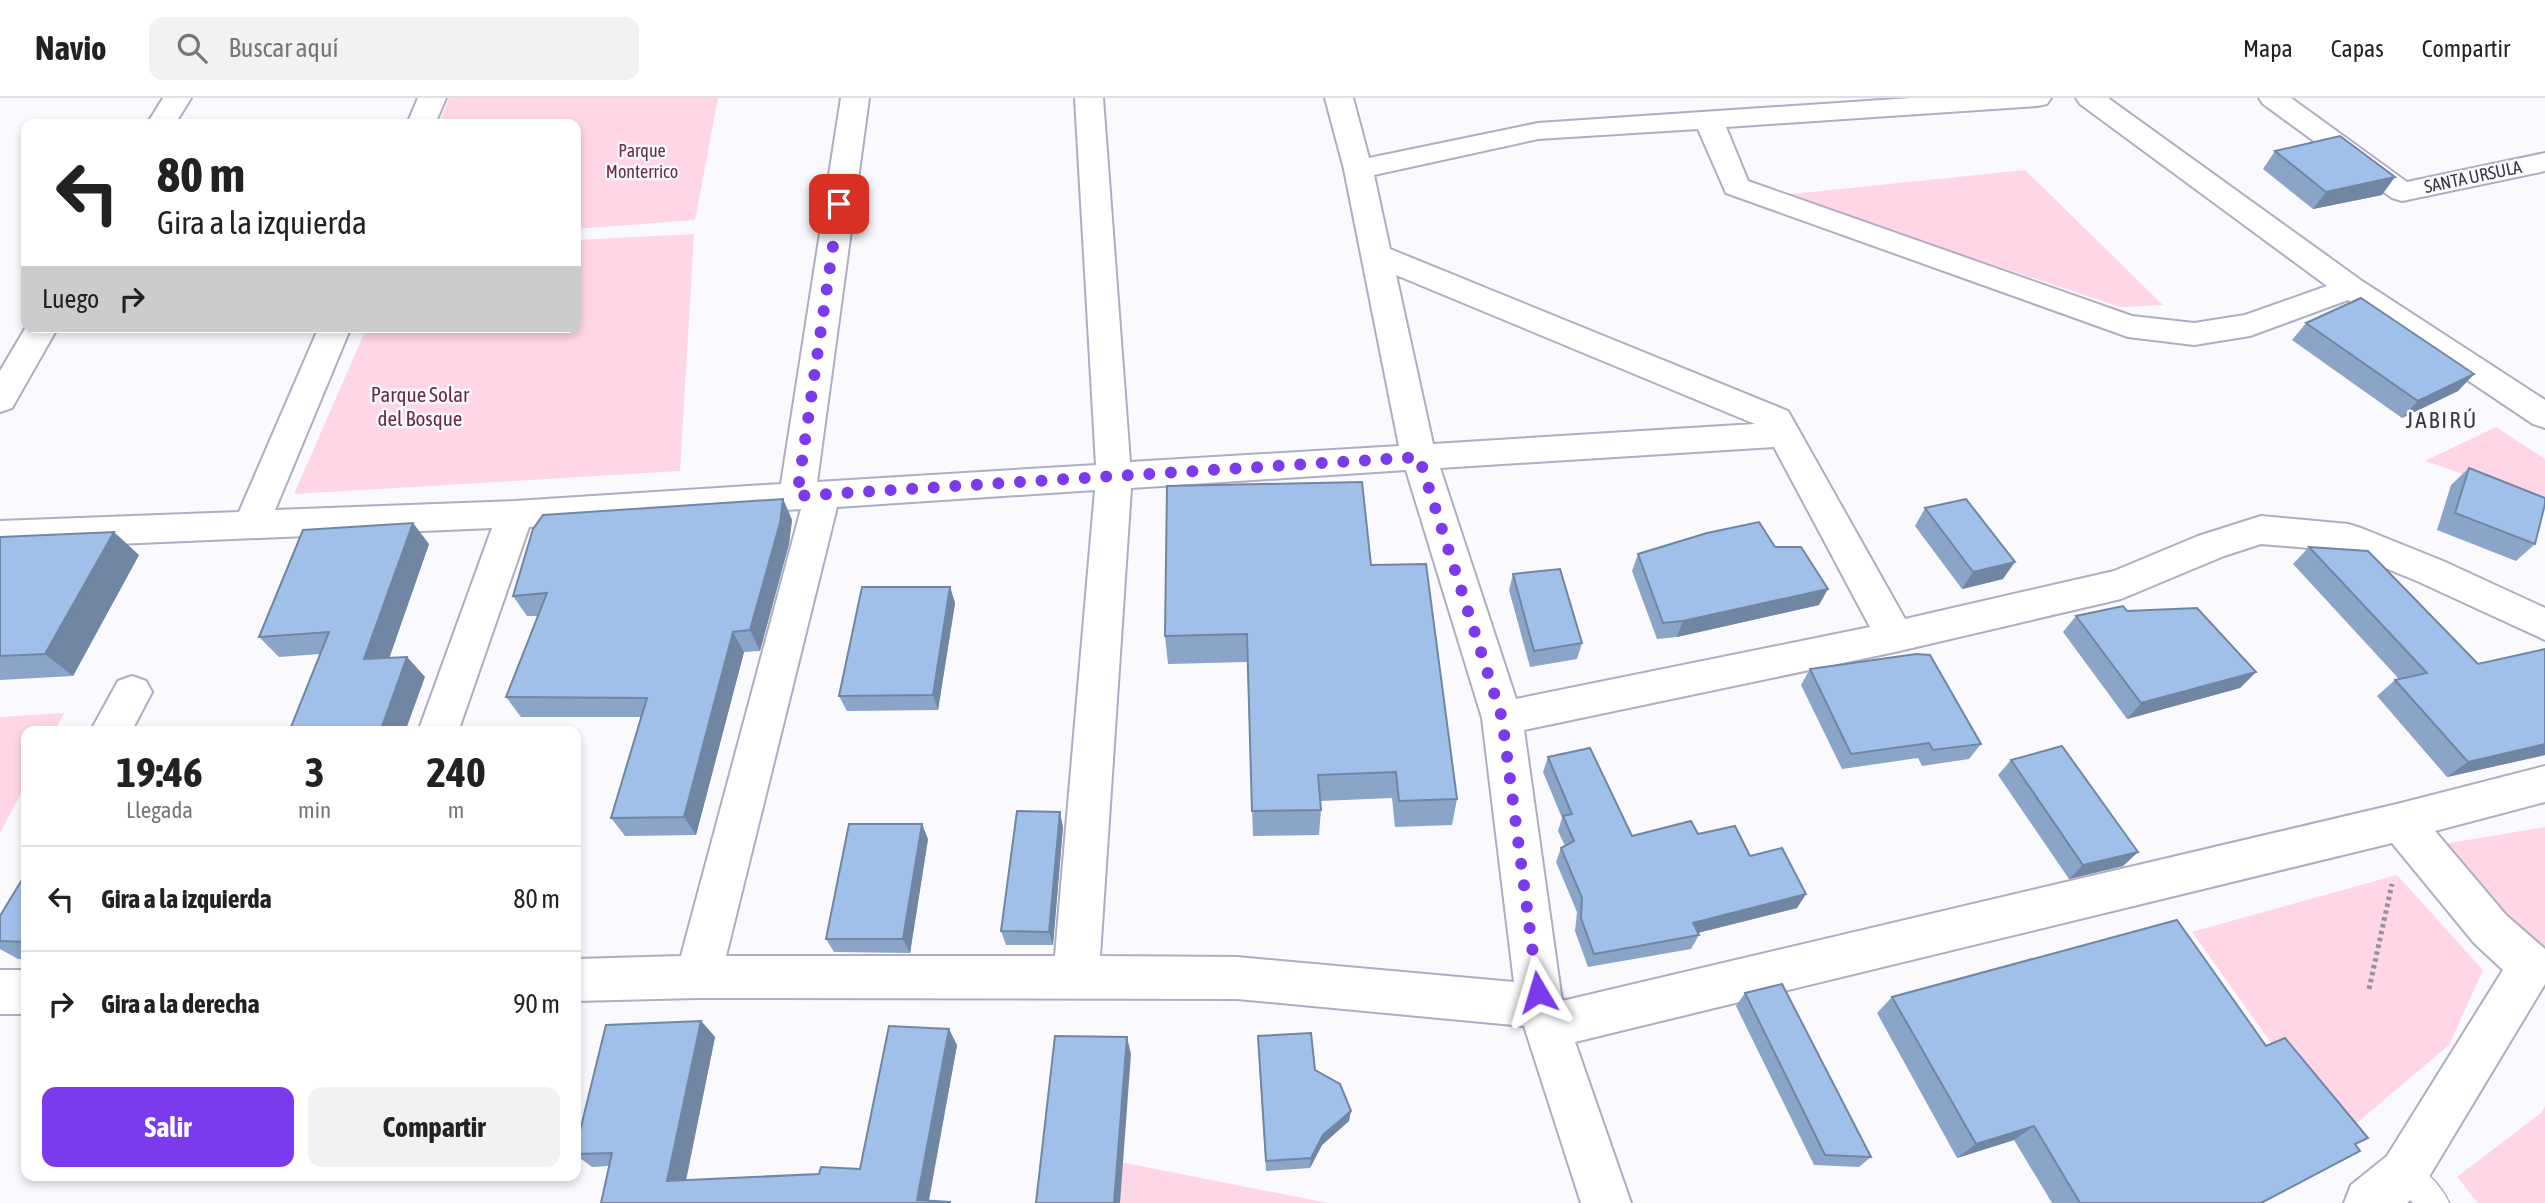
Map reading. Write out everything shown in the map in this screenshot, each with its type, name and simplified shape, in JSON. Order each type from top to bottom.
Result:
[{"type":"street","points":[[165,119],[177,98]]},
{"type":"street","points":[[423,119],[432,98]]},
{"type":"street","points":[[698,977],[810,495],[855,98]]},
{"type":"street","points":[[1076,976],[1114,476],[1088,98]]},
{"type":"street","points":[[1339,98],[1358,169],[1419,457],[1502,718],[1543,1016],[1606,1203]]},
{"type":"street","points":[[1358,169],[1538,131],[2037,98]]},
{"type":"street","points":[[2090,98],[2351,288],[2545,416]]},
{"type":"street","name":"SANTA URSULA","points":[[2273,98],[2402,192],[2545,162]]},
{"type":"street","points":[[1708,118],[1736,187],[2128,326],[2194,334],[2250,326],[2351,288]]},
{"type":"street","points":[[1376,255],[1776,419],[1895,638]]},
{"type":"street","points":[[0,400],[39,333]]},
{"type":"street","points":[[251,526],[332,333]]},
{"type":"street","points":[[0,535],[515,514],[1785,434]]},
{"type":"street","points":[[440,726],[515,514]]},
{"type":"street","points":[[1502,718],[1895,638],[2121,584],[2211,546],[2262,530],[2348,538],[2430,571],[2545,625]]},
{"type":"street","points":[[113,726],[132,692]]},
{"type":"street","points":[[581,980],[698,977],[1237,978],[1543,1016],[2402,822],[2545,784]]},
{"type":"street","points":[[2369,1203],[2419,1188],[2538,969],[2490,929],[2402,822]]},
{"type":"street","points":[[0,992],[21,992]]},
{"type":"path","points":[[2369,989],[2395,872]]},
{"type":"green space","name":"Parque Monterrico","points":[[449,98],[718,98],[695,220],[581,229],[581,119],[441,119]]},
{"type":"green space","points":[[2025,170],[2163,305],[2120,307],[1783,195]]},
{"type":"green space","name":"Parque Solar del Bosque","points":[[694,234],[680,471],[294,494],[364,333],[581,333],[581,240]]},
{"type":"green space","points":[[2496,427],[2545,459],[2545,502],[2425,461]]},
{"type":"green space","points":[[64,713],[58,726],[21,726],[21,793],[0,833],[0,717]]},
{"type":"green space","points":[[2545,827],[2545,946],[2503,924],[2444,844]]},
{"type":"green space","points":[[2397,875],[2483,970],[2449,1045],[2339,1138],[2192,932]]},
{"type":"green space","points":[[2545,1106],[2545,1203],[2478,1203],[2457,1177],[2541,1113]]},
{"type":"green space","points":[[1110,1160],[1328,1203],[1110,1203]]},
{"type":"building","points":[[2340,136],[2395,177],[2326,192],[2275,151]]},
{"type":"building","points":[[2361,298],[2474,374],[2418,401],[2306,323]]},
{"type":"building","points":[[2469,468],[2545,498],[2535,544],[2455,513]]},
{"type":"building","points":[[1362,482],[1371,565],[1426,564],[1457,799],[1399,801],[1396,772],[1318,775],[1321,810],[1252,811],[1247,634],[1165,636],[1167,486]]},
{"type":"building","points":[[783,499],[780,523],[750,630],[733,632],[684,817],[611,818],[647,698],[506,697],[547,593],[513,596],[533,529],[543,515]]},
{"type":"building","points":[[1966,499],[2015,562],[1973,572],[1925,508]]},
{"type":"building","points":[[1759,522],[1775,547],[1801,547],[1828,589],[1663,623],[1638,554],[1707,533]]},
{"type":"building","points":[[413,523],[364,659],[407,657],[382,726],[291,726],[329,632],[259,637],[303,530]]},
{"type":"building","points":[[114,532],[45,654],[0,656],[0,537]]},
{"type":"building","points":[[2309,547],[2368,551],[2478,664],[2545,649],[2545,744],[2468,762],[2395,680],[2427,673]]},
{"type":"building","points":[[1560,569],[1582,643],[1534,651],[1513,574]]},
{"type":"building","points":[[862,587],[950,587],[933,695],[839,696]]},
{"type":"building","points":[[2123,606],[2127,611],[2197,608],[2256,672],[2141,703],[2076,616]]},
{"type":"building","points":[[1916,654],[1930,655],[1981,744],[1933,750],[1929,743],[1851,754],[1810,669]]},
{"type":"building","points":[[2062,746],[2138,852],[2083,865],[2011,760]]},
{"type":"building","points":[[1590,748],[1632,836],[1691,821],[1698,834],[1735,826],[1750,856],[1782,848],[1806,894],[1693,923],[1699,935],[1594,954],[1581,918],[1582,898],[1561,848],[1574,841],[1563,816],[1572,814],[1548,757]]},
{"type":"building","points":[[1017,811],[1060,812],[1049,932],[1001,931]]},
{"type":"building","points":[[849,824],[922,824],[903,939],[826,939]]},
{"type":"building","points":[[21,881],[21,942],[0,941],[0,916]]},
{"type":"building","points":[[2177,920],[2266,1046],[2285,1038],[2368,1138],[2355,1144],[2360,1151],[2261,1203],[2080,1203],[2034,1126],[1976,1144],[1892,997]]},
{"type":"building","points":[[1782,984],[1871,1157],[1825,1155],[1745,993]]},
{"type":"building","points":[[701,1021],[667,1181],[819,1174],[821,1167],[860,1169],[889,1026],[949,1029],[917,1200],[950,1203],[601,1203],[612,1153],[581,1154],[581,1127],[606,1025]]},
{"type":"building","points":[[1311,1033],[1315,1070],[1340,1084],[1351,1111],[1323,1135],[1311,1158],[1266,1161],[1258,1036]]},
{"type":"building","points":[[1055,1036],[1127,1037],[1114,1203],[1036,1203]]},
{"type":"district","name":"JABIRÚ","points":[[2442,420]]},
{"type":"route","points":[[839,204],[797,496],[1419,457],[1502,718],[1538,992]]}]
